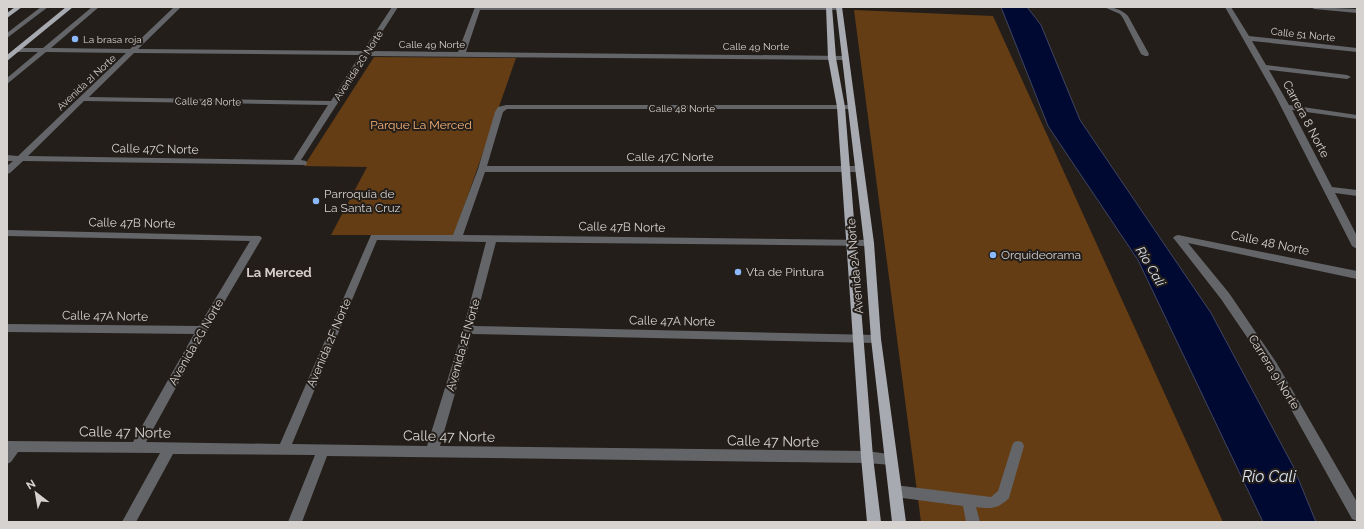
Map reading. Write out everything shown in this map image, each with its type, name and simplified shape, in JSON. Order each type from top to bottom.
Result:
[{"type":"main road","points":[[7,16],[19,7]]},
{"type":"main road","points":[[7,59],[70,7]]},
{"type":"main road","name":"Avenida 2A Norte","points":[[829,8],[832,58],[841,106],[867,457],[874,522]]},
{"type":"main road","name":"Avenida 2A Norte","points":[[839,8],[852,107],[858,169],[869,243],[876,339],[899,522]]},
{"type":"street","points":[[7,36],[44,7]]},
{"type":"street","points":[[7,82],[96,7]]},
{"type":"street","name":"Avenida 2I Norte","points":[[7,171],[133,52],[178,7]]},
{"type":"street","name":"Avenida 2G Norte","points":[[299,163],[334,103],[395,7]]},
{"type":"street","points":[[461,55],[478,7],[839,8]]},
{"type":"street","points":[[1106,7],[1122,13],[1126,17],[1145,54]]},
{"type":"street","name":"Carrera 8 Norte","points":[[1228,7],[1264,66],[1329,189],[1357,246]]},
{"type":"street","points":[[1314,7],[1357,11]]},
{"type":"street","name":"Calle 51 Norte","points":[[1248,38],[1357,50]]},
{"type":"street","name":"Calle 49 Norte","points":[[18,50],[845,58]]},
{"type":"street","points":[[1264,66],[1347,77]]},
{"type":"street","name":"Calle 48 Norte","points":[[82,99],[334,103]]},
{"type":"street","name":"Calle 48 Norte","points":[[482,169],[501,108],[513,106],[648,108],[852,107]]},
{"type":"street","points":[[1285,107],[1357,117]]},
{"type":"street","name":"Calle 47C Norte","points":[[7,158],[299,163]]},
{"type":"street","points":[[457,238],[482,169]]},
{"type":"street","name":"Calle 47C Norte","points":[[482,169],[858,169]]},
{"type":"street","points":[[1329,189],[1357,193]]},
{"type":"street","name":"Calle 47B Norte","points":[[7,233],[257,238]]},
{"type":"street","name":"Calle 47B Norte","points":[[374,237],[869,243]]},
{"type":"street","name":"Avenida 2F Norte","points":[[284,449],[374,237]]},
{"type":"street","name":"Avenida 2G Norte","points":[[137,447],[202,330],[257,238]]},
{"type":"street","name":"Avenida 2E Norte","points":[[432,451],[468,330],[492,238]]},
{"type":"street","name":"Calle 48 Norte","points":[[1178,238],[1357,274]]},
{"type":"street","name":"Carrera 9 Norte","points":[[1178,238],[1225,296],[1272,365],[1357,515]]},
{"type":"street","name":"Calle 47A Norte","points":[[7,328],[202,330]]},
{"type":"street","name":"Calle 47A Norte","points":[[468,330],[876,339]]},
{"type":"street","points":[[7,458],[11,446]]},
{"type":"street","name":"Calle 47 Norte","points":[[11,446],[867,457],[891,459]]},
{"type":"street","points":[[895,490],[990,503],[998,500],[1004,494],[1018,446]]},
{"type":"street","points":[[129,522],[170,448]]},
{"type":"street","points":[[295,522],[323,450]]},
{"type":"street","points":[[968,500],[973,522]]},
{"type":"green space","name":"Orquideorama","points":[[854,10],[993,16],[1223,522],[921,522]]},
{"type":"green space","name":"Parque La Merced","points":[[374,57],[516,58],[454,235],[331,235],[367,167],[304,166]]},
{"type":"water","name":"Rio Cali","points":[[1001,7],[1027,7],[1041,25],[1080,120],[1211,313],[1293,466],[1316,522],[1263,522],[1138,260],[1048,126]]},
{"type":"place","name":"La brasa roja","points":[[75,39]]},
{"type":"place","name":"Parroquia de La Santa Cruz","points":[[316,201]]},
{"type":"place","name":"Orquideorama","points":[[993,255]]},
{"type":"place","name":"Vta de Pintura","points":[[738,272]]},
{"type":"district","name":"La Merced","points":[[279,272]]},
{"type":"water label","name":"Río Cali","points":[[1151,266]]}]
